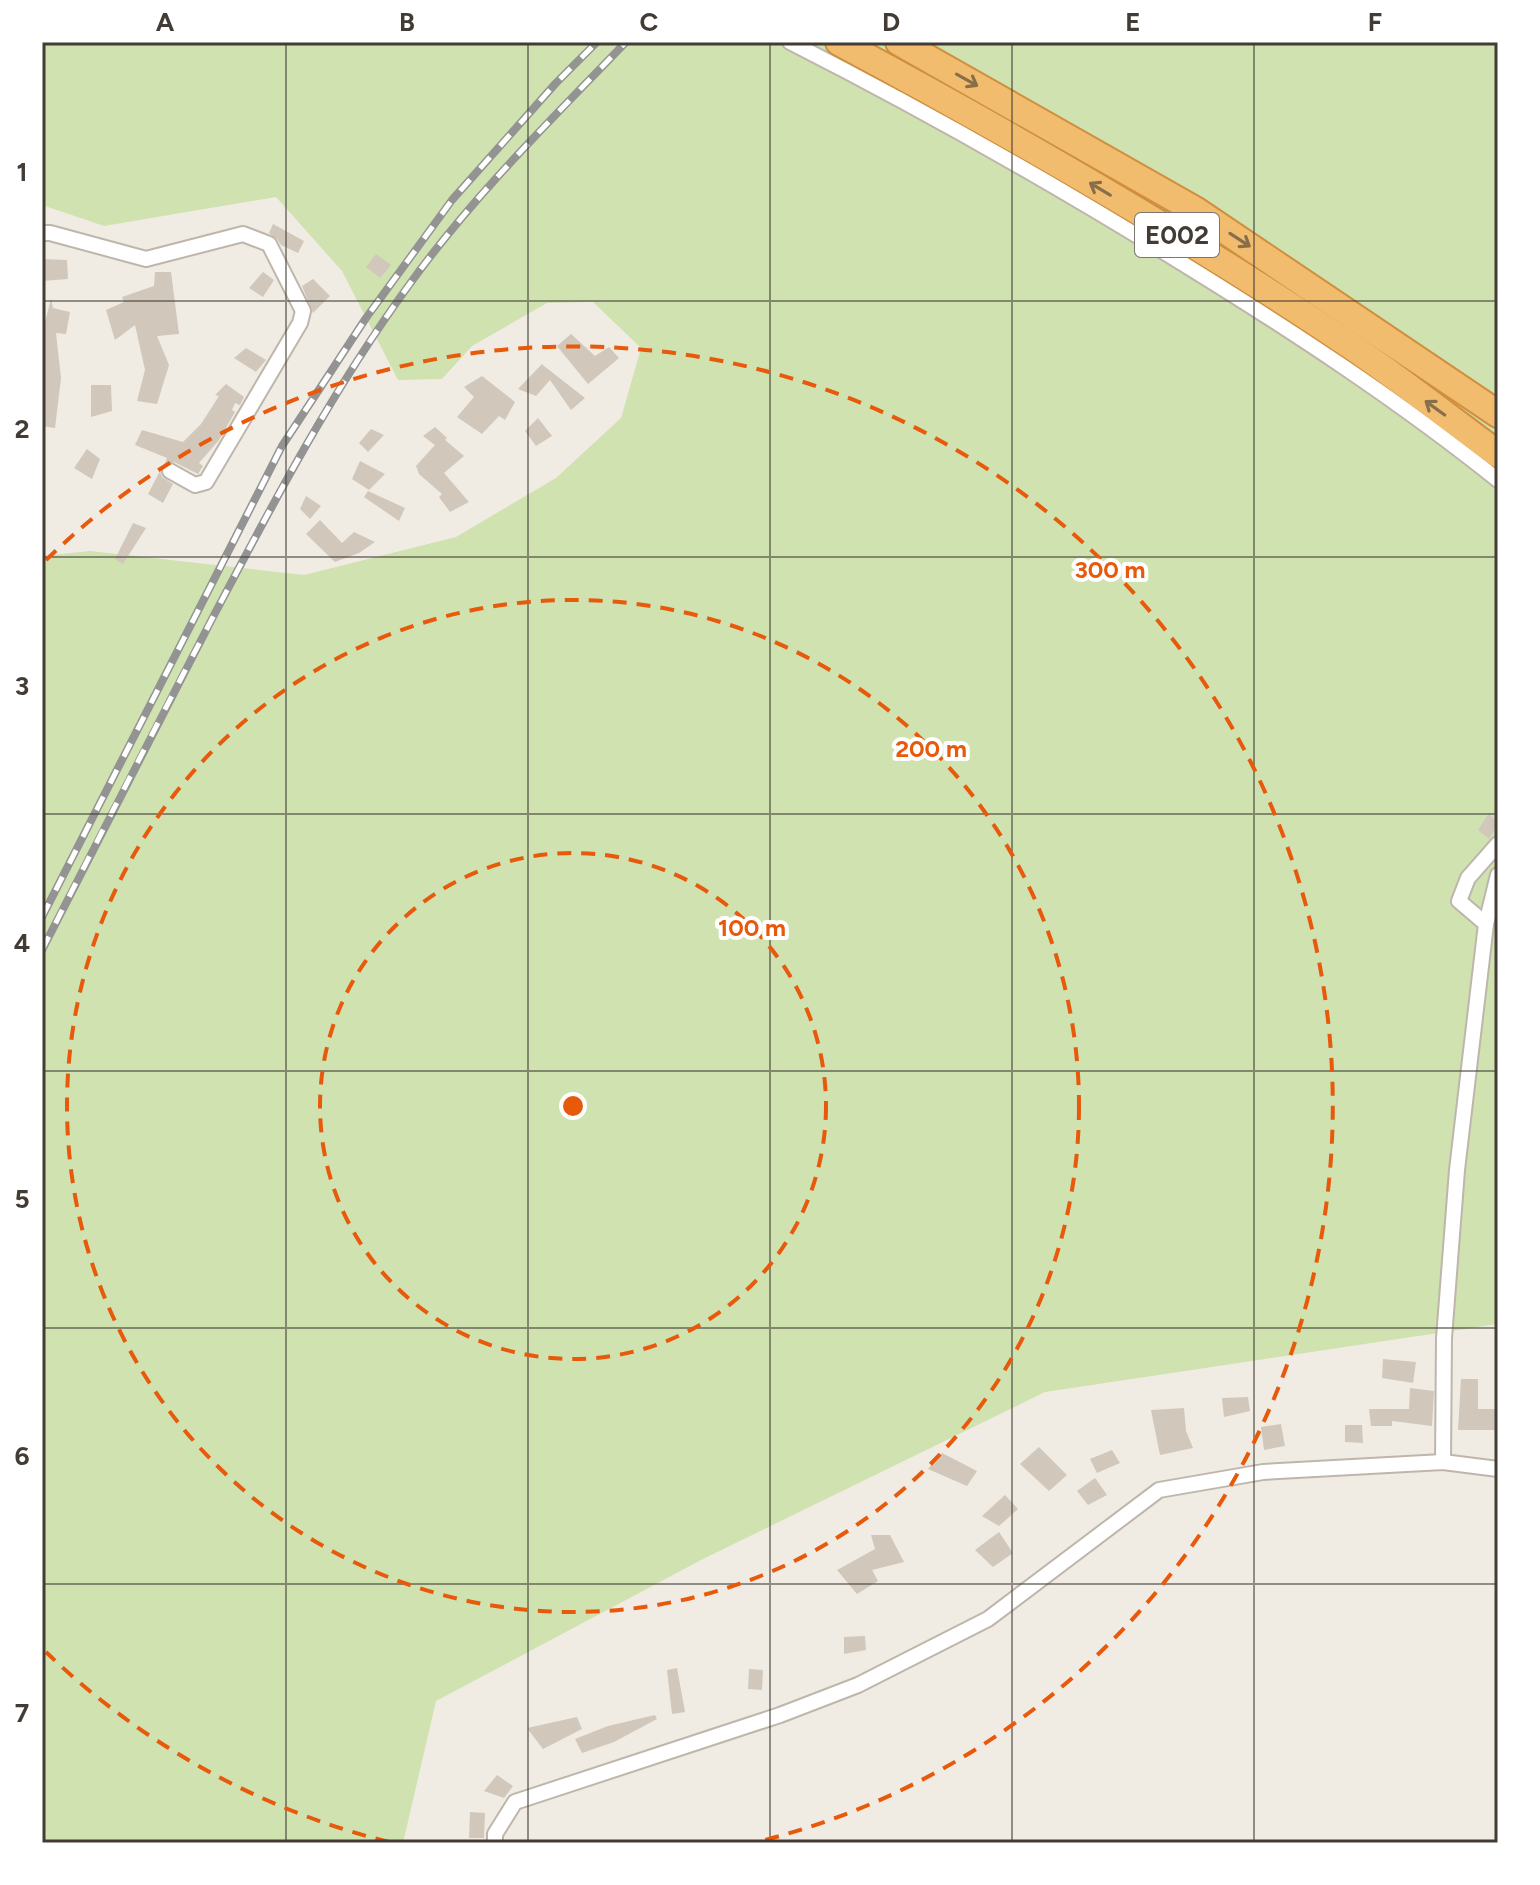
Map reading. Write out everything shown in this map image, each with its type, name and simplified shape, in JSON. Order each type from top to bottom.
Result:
[{"type":"highway","name":"E002","points":[[839,42],[996,126],[1179,236],[1352,347],[1498,454]]},
{"type":"highway","name":"E002","points":[[899,42],[1195,210],[1498,414]]},
{"type":"street","points":[[790,42],[899,98],[1067,192],[1273,319],[1456,446],[1498,480]]},
{"type":"street","points":[[42,233],[146,259],[243,234],[269,244],[303,311],[300,323],[206,482],[195,485],[170,471]]},
{"type":"street","points":[[1486,924],[1459,901],[1468,878],[1498,844]]},
{"type":"street","points":[[1443,1462],[1444,1338],[1457,1170],[1486,924],[1498,875]]},
{"type":"street","points":[[1486,924],[1498,910]]},
{"type":"street","points":[[495,1843],[495,1834],[515,1802],[793,1710],[858,1685],[988,1619],[1159,1490],[1263,1472],[1443,1462],[1498,1469]]},
{"type":"green space","points":[[42,42],[1498,42],[1498,1324],[1045,1392],[703,1559],[436,1701],[403,1843],[42,1843],[42,556],[90,551],[304,575],[456,537],[556,478],[621,418],[641,348],[593,302],[547,303],[472,346],[442,379],[398,380],[342,271],[276,197],[104,226],[42,205]]},
{"type":"building","points":[[273,224],[304,241],[298,253],[281,245],[269,233]]},
{"type":"building","points":[[376,254],[391,265],[380,278],[366,267]]},
{"type":"building","points":[[42,259],[67,260],[68,279],[42,281]]},
{"type":"building","points":[[155,272],[171,272],[179,334],[157,336],[169,365],[157,404],[137,401],[145,370],[135,325],[115,340],[106,310],[124,302],[122,297],[154,286]]},
{"type":"building","points":[[263,272],[274,280],[263,297],[249,288]]},
{"type":"building","points":[[313,279],[330,296],[313,313],[302,286]]},
{"type":"building","points":[[51,299],[53,308],[70,312],[66,334],[56,333],[61,378],[55,428],[42,426],[42,333]]},
{"type":"building","points":[[571,334],[595,356],[609,347],[619,358],[588,384],[557,346]]},
{"type":"building","points":[[246,348],[266,360],[256,372],[234,358]]},
{"type":"building","points":[[542,364],[585,398],[571,410],[550,380],[536,396],[518,389]]},
{"type":"building","points":[[482,376],[515,402],[505,420],[499,416],[482,434],[457,417],[474,397],[464,387]]},
{"type":"building","points":[[226,384],[244,397],[240,405],[235,403],[232,410],[235,412],[219,440],[199,463],[203,466],[198,474],[174,462],[165,463],[167,458],[135,445],[142,430],[183,442],[201,424],[219,396],[215,395]]},
{"type":"building","points":[[91,385],[111,385],[112,411],[91,417]]},
{"type":"building","points":[[538,418],[552,436],[536,446],[525,431]]},
{"type":"building","points":[[435,427],[464,456],[444,473],[469,502],[450,512],[439,497],[442,494],[419,474],[416,466],[435,445],[423,436]]},
{"type":"building","points":[[371,429],[384,435],[368,452],[359,443]]},
{"type":"building","points":[[87,449],[100,459],[92,479],[74,468]]},
{"type":"building","points":[[360,461],[385,474],[369,490],[352,479]]},
{"type":"building","points":[[160,471],[162,477],[173,484],[163,503],[148,494]]},
{"type":"building","points":[[368,491],[405,508],[399,521],[364,497]]},
{"type":"building","points":[[306,496],[321,506],[310,519],[300,509]]},
{"type":"building","points":[[320,520],[342,543],[354,532],[375,542],[359,553],[335,562],[306,534]]},
{"type":"building","points":[[133,523],[146,528],[123,564],[115,559]]},
{"type":"building","points":[[1489,813],[1498,824],[1489,839],[1478,830]]},
{"type":"building","points":[[1383,1359],[1416,1362],[1413,1383],[1382,1378]]},
{"type":"building","points":[[1461,1379],[1478,1379],[1478,1409],[1498,1409],[1498,1430],[1458,1430]]},
{"type":"building","points":[[1410,1388],[1434,1391],[1432,1426],[1392,1421],[1392,1426],[1371,1426],[1369,1409],[1409,1409]]},
{"type":"building","points":[[1248,1397],[1250,1411],[1224,1417],[1222,1398]]},
{"type":"building","points":[[1184,1408],[1186,1431],[1193,1448],[1160,1455],[1151,1410]]},
{"type":"building","points":[[1281,1424],[1285,1446],[1264,1450],[1261,1427]]},
{"type":"building","points":[[1345,1425],[1362,1425],[1363,1443],[1345,1442]]},
{"type":"building","points":[[1039,1447],[1067,1475],[1049,1491],[1020,1464]]},
{"type":"building","points":[[1112,1450],[1120,1463],[1097,1473],[1090,1459]]},
{"type":"building","points":[[942,1453],[977,1471],[967,1486],[928,1469]]},
{"type":"building","points":[[1095,1478],[1107,1495],[1088,1505],[1077,1491]]},
{"type":"building","points":[[1005,1495],[1018,1509],[999,1526],[982,1516]]},
{"type":"building","points":[[999,1532],[1013,1553],[993,1567],[975,1550]]},
{"type":"building","points":[[871,1535],[890,1535],[904,1562],[872,1570],[878,1581],[857,1594],[837,1570],[875,1549]]},
{"type":"building","points":[[865,1636],[866,1650],[844,1654],[844,1637]]},
{"type":"building","points":[[677,1668],[685,1712],[672,1714],[667,1670]]},
{"type":"building","points":[[749,1669],[763,1670],[762,1690],[748,1689]]},
{"type":"building","points":[[655,1715],[657,1719],[614,1742],[582,1753],[575,1739],[608,1726]]},
{"type":"building","points":[[577,1717],[582,1729],[543,1749],[527,1728]]},
{"type":"building","points":[[497,1775],[513,1786],[504,1798],[484,1791]]},
{"type":"building","points":[[470,1812],[485,1813],[484,1838],[469,1838]]},
{"type":"railway","points":[[42,917],[282,446],[366,318],[452,200],[556,83],[597,42]]},
{"type":"railway","points":[[42,950],[258,532],[305,447],[381,324],[459,220],[626,42]]}]
